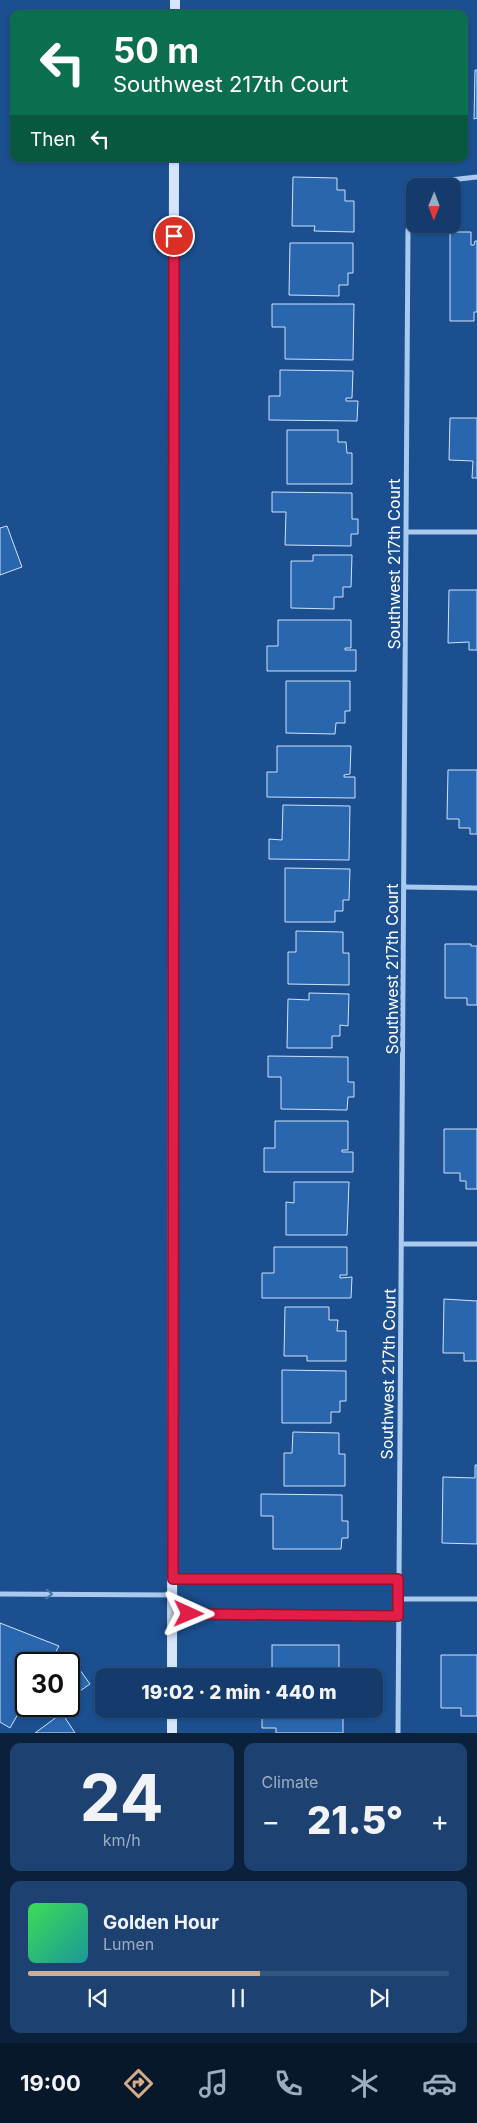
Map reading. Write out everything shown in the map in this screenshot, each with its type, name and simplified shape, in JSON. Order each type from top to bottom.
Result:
[{"type":"street","points":[[172,1668],[174,162]]},
{"type":"street","points":[[461,179],[477,177]]},
{"type":"street","name":"Southwest 217th Court","points":[[398,1733],[408,233]]},
{"type":"street","points":[[407,532],[477,532]]},
{"type":"street","points":[[405,887],[477,888]]},
{"type":"street","points":[[402,1244],[477,1244]]},
{"type":"street","points":[[173,1579],[398,1579]]},
{"type":"street","points":[[0,1594],[173,1595]]},
{"type":"street","points":[[398,1599],[477,1599]]},
{"type":"street","points":[[173,1614],[398,1616]]},
{"type":"street","points":[[172,1718],[172,1733]]},
{"type":"building","points":[[475,70],[477,70],[477,118],[474,119]]},
{"type":"building","points":[[293,177],[337,178],[337,190],[345,190],[345,201],[354,201],[354,232],[314,231],[315,226],[292,226]]},
{"type":"building","points":[[471,232],[471,245],[474,245],[475,241],[477,241],[477,312],[474,312],[474,321],[450,321],[450,233]]},
{"type":"building","points":[[290,243],[353,243],[353,273],[348,273],[348,285],[339,285],[339,296],[289,295]]},
{"type":"building","points":[[272,304],[354,304],[353,360],[285,359],[285,327],[272,327]]},
{"type":"building","points":[[280,370],[353,371],[352,398],[346,398],[346,401],[358,401],[357,421],[269,420],[269,396],[280,396]]},
{"type":"building","points":[[450,418],[477,418],[477,478],[472,478],[473,461],[449,460]]},
{"type":"building","points":[[287,430],[338,430],[338,442],[346,442],[347,453],[352,453],[352,484],[287,484]]},
{"type":"building","points":[[272,492],[352,493],[352,519],[358,519],[358,534],[351,534],[351,546],[285,545],[286,512],[272,512]]},
{"type":"building","points":[[7,526],[22,567],[0,575],[0,528]]},
{"type":"building","points":[[313,555],[352,555],[351,587],[343,587],[343,597],[334,597],[334,609],[291,608],[291,561],[313,561]]},
{"type":"building","points":[[449,590],[477,590],[477,650],[469,650],[469,642],[448,643]]},
{"type":"building","points":[[278,620],[351,620],[351,648],[345,648],[345,650],[356,650],[356,671],[267,671],[267,646],[278,646]]},
{"type":"building","points":[[286,681],[350,681],[350,711],[345,711],[345,723],[336,723],[335,734],[286,733]]},
{"type":"building","points":[[277,746],[351,746],[350,774],[344,775],[344,777],[355,777],[355,798],[267,797],[267,772],[277,772]]},
{"type":"building","points":[[448,770],[477,770],[477,834],[470,834],[470,828],[459,828],[459,819],[447,819]]},
{"type":"building","points":[[283,805],[350,806],[349,860],[269,859],[269,839],[282,840]]},
{"type":"building","points":[[285,868],[350,869],[349,900],[343,900],[343,911],[335,911],[335,922],[285,922]]},
{"type":"building","points":[[296,931],[343,932],[343,953],[349,953],[349,985],[288,984],[288,952],[296,952]]},
{"type":"building","points":[[445,944],[471,944],[471,946],[477,946],[477,1005],[467,1005],[467,998],[445,998]]},
{"type":"building","points":[[309,993],[349,994],[348,1026],[340,1025],[340,1036],[332,1036],[332,1048],[287,1048],[288,999],[309,1000]]},
{"type":"building","points":[[268,1056],[348,1057],[348,1082],[354,1082],[354,1097],[348,1097],[347,1110],[281,1109],[281,1077],[268,1077]]},
{"type":"building","points":[[275,1121],[348,1121],[348,1150],[342,1150],[342,1152],[353,1152],[353,1172],[264,1172],[264,1148],[275,1148]]},
{"type":"building","points":[[444,1129],[477,1129],[477,1189],[466,1189],[466,1181],[460,1181],[460,1173],[444,1173]]},
{"type":"building","points":[[294,1182],[349,1182],[347,1235],[286,1235],[286,1202],[294,1203]]},
{"type":"building","points":[[274,1247],[347,1247],[347,1275],[340,1275],[340,1278],[352,1277],[351,1298],[262,1298],[262,1273],[274,1273]]},
{"type":"building","points":[[444,1299],[477,1301],[477,1361],[464,1361],[464,1353],[443,1353]]},
{"type":"building","points":[[285,1307],[329,1307],[329,1320],[338,1320],[337,1331],[346,1331],[346,1361],[307,1361],[307,1356],[284,1356]]},
{"type":"building","points":[[282,1370],[346,1371],[346,1401],[340,1401],[340,1412],[331,1412],[331,1423],[282,1423]]},
{"type":"building","points":[[293,1432],[339,1433],[339,1454],[345,1454],[345,1486],[284,1486],[284,1453],[292,1453]]},
{"type":"building","points":[[475,1465],[477,1465],[477,1544],[442,1543],[443,1477],[475,1478]]},
{"type":"building","points":[[261,1494],[342,1495],[342,1521],[348,1521],[348,1538],[342,1538],[341,1549],[273,1549],[273,1516],[261,1516]]},
{"type":"building","points":[[0,1623],[59,1646],[56,1652],[15,1652],[16,1717],[10,1728],[0,1722]]},
{"type":"building","points":[[272,1645],[339,1645],[339,1668],[272,1668]]},
{"type":"building","points":[[441,1655],[477,1655],[477,1716],[461,1716],[461,1708],[441,1708]]},
{"type":"building","points":[[80,1670],[90,1684],[80,1691]]},
{"type":"building","points":[[57,1717],[65,1717],[75,1733],[35,1733]]},
{"type":"building","points":[[262,1718],[343,1718],[343,1733],[276,1733],[276,1728],[262,1728]]},
{"type":"route","points":[[174,236],[173,1579],[398,1579],[398,1616],[189,1614]]}]
